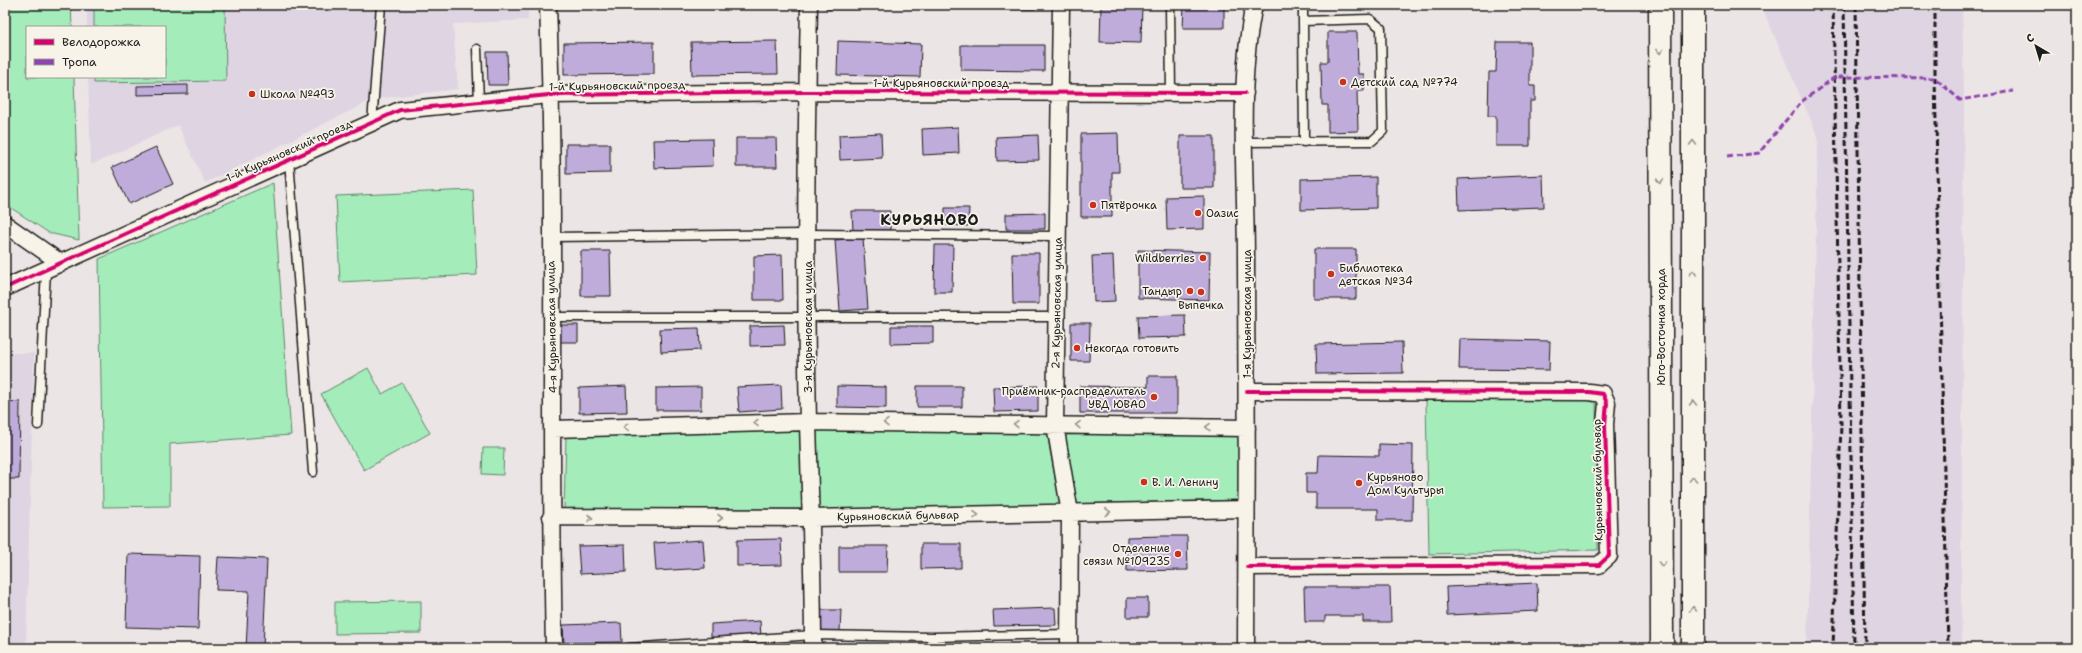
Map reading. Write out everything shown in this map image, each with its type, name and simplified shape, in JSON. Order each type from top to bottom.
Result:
[{"type":"main road","name":"Юго-Восточная хорда","points":[[1660,5],[1662,648]]},
{"type":"main road","points":[[1693,5],[1693,648]]},
{"type":"street","name":"4-я Курьяновская улица","points":[[548,5],[553,429],[551,517],[554,648]]},
{"type":"street","name":"3-я Курьяновская улица","points":[[809,5],[807,92],[808,422],[812,518],[813,642]]},
{"type":"street","name":"2-я Курьяновская улица","points":[[1061,5],[1055,425],[1070,513],[1069,641]]},
{"type":"street","name":"1-я Курьяновская улица","points":[[1246,648],[1247,391],[1245,93],[1250,26],[1254,5]]},
{"type":"street","name":"1-й Курьяновский проезд","points":[[5,288],[400,110],[549,95],[807,92],[1245,93]]},
{"type":"street","points":[[5,224],[61,263]]},
{"type":"street","name":"Курьяновский бульвар","points":[[1247,391],[1589,392],[1603,394],[1607,403],[1605,432],[1609,556],[1599,565],[1247,567]]},
{"type":"street","points":[[553,429],[808,422],[1247,428]]},
{"type":"street","name":"Курьяновский бульвар","points":[[551,517],[812,518],[1246,509]]},
{"type":"lane","points":[[372,123],[381,5]]},
{"type":"lane","points":[[1170,5],[1171,93]]},
{"type":"lane","points":[[1303,5],[1304,142]]},
{"type":"lane","points":[[1245,142],[1372,141],[1383,131],[1381,28],[1370,20],[1303,21]]},
{"type":"lane","points":[[477,50],[479,102]]},
{"type":"lane","points":[[289,160],[313,472]]},
{"type":"lane","points":[[551,237],[807,234],[1058,236]]},
{"type":"lane","points":[[38,425],[46,270]]},
{"type":"lane","points":[[552,317],[1057,317]]},
{"type":"lane","points":[[933,637],[933,648]]},
{"type":"lane","points":[[629,648],[933,637],[1069,641]]},
{"type":"shaded area","name":"Школа №493","points":[[87,5],[528,5],[528,20],[453,24],[458,89],[374,99],[205,183],[178,125],[91,165],[88,78],[166,78],[166,26],[87,26]]},
{"type":"shaded area","points":[[1761,5],[1962,5],[1964,93],[1962,648],[1807,648],[1818,137]]},
{"type":"shaded area","points":[[5,353],[34,353],[26,648],[5,648]]},
{"type":"green space","points":[[5,5],[71,5],[72,26],[26,26],[26,78],[74,78],[79,240],[49,233],[5,204]]},
{"type":"green space","points":[[94,5],[225,5],[226,81],[94,83],[94,78],[166,78],[166,26],[94,26]]},
{"type":"green space","points":[[273,183],[291,435],[170,444],[170,506],[103,507],[99,259]]},
{"type":"green space","points":[[473,190],[477,275],[340,282],[336,196]]},
{"type":"green space","points":[[368,368],[382,394],[402,383],[430,433],[364,470],[321,394]]},
{"type":"green space","points":[[1596,396],[1598,550],[1429,554],[1426,400]]},
{"type":"green space","points":[[815,429],[1047,433],[1060,505],[818,511]]},
{"type":"green space","points":[[800,430],[802,509],[564,510],[566,435]]},
{"type":"green space","points":[[1063,432],[1242,435],[1242,500],[1076,504]]},
{"type":"green space","points":[[483,448],[504,448],[503,475],[482,474]]},
{"type":"green space","points":[[421,601],[421,633],[335,634],[335,602]]},
{"type":"building","points":[[826,5],[859,5],[859,9],[826,9]]},
{"type":"building","points":[[1003,5],[1035,5],[1035,9],[1003,9]]},
{"type":"building","points":[[1101,5],[1142,5],[1141,43],[1100,42]]},
{"type":"building","points":[[1184,5],[1224,5],[1224,28],[1183,28]]},
{"type":"building","name":"Детский сад №774","points":[[1328,32],[1357,32],[1358,74],[1364,74],[1364,91],[1357,91],[1358,131],[1328,132],[1328,105],[1322,105],[1321,62],[1328,62]]},
{"type":"building","points":[[777,41],[778,74],[692,75],[691,42]]},
{"type":"building","points":[[838,41],[921,44],[920,77],[837,75]]},
{"type":"building","points":[[654,42],[654,74],[564,75],[564,43]]},
{"type":"building","points":[[1497,42],[1530,42],[1530,86],[1535,86],[1535,101],[1530,101],[1530,146],[1496,146],[1496,116],[1488,116],[1489,72],[1496,72]]},
{"type":"building","points":[[961,45],[1044,45],[1044,71],[961,70]]},
{"type":"building","points":[[487,52],[507,52],[508,85],[488,85]]},
{"type":"building","points":[[188,85],[188,94],[137,95],[137,86]]},
{"type":"building","points":[[958,127],[959,153],[923,155],[922,129]]},
{"type":"building","points":[[881,133],[882,158],[840,160],[839,135]]},
{"type":"building","points":[[1118,133],[1119,172],[1112,172],[1112,217],[1081,217],[1081,134]]},
{"type":"building","points":[[1038,135],[1039,160],[997,161],[996,137]]},
{"type":"building","points":[[1180,136],[1214,136],[1214,188],[1180,188]]},
{"type":"building","points":[[736,138],[776,138],[777,167],[736,167]]},
{"type":"building","points":[[712,139],[713,166],[654,168],[653,140]]},
{"type":"building","points":[[566,144],[610,144],[610,173],[566,174]]},
{"type":"building","points":[[156,147],[173,184],[129,204],[112,167]]},
{"type":"building","points":[[1543,175],[1544,207],[1459,210],[1458,179]]},
{"type":"building","points":[[1376,177],[1376,208],[1301,210],[1301,179]]},
{"type":"building","points":[[1204,196],[1204,229],[1167,230],[1166,197]]},
{"type":"building","points":[[945,208],[969,208],[968,226],[945,225]]},
{"type":"building","points":[[852,211],[890,211],[890,230],[853,231]]},
{"type":"building","points":[[1045,213],[1045,229],[1006,229],[1006,214]]},
{"type":"building","points":[[863,238],[868,309],[840,311],[835,240]]},
{"type":"building","points":[[935,245],[953,245],[952,292],[934,292]]},
{"type":"building","points":[[1314,249],[1356,249],[1356,299],[1314,299]]},
{"type":"building","points":[[1138,250],[1210,252],[1209,300],[1138,298]]},
{"type":"building","points":[[581,251],[610,251],[611,296],[581,296]]},
{"type":"building","points":[[1012,253],[1039,253],[1039,304],[1013,304]]},
{"type":"building","points":[[782,255],[783,300],[754,300],[754,256]]},
{"type":"building","points":[[1113,255],[1115,301],[1094,302],[1092,256]]},
{"type":"building","points":[[1185,315],[1186,337],[1139,338],[1138,316]]},
{"type":"building","points":[[1071,323],[1090,323],[1089,361],[1071,361]]},
{"type":"building","points":[[557,325],[578,325],[578,342],[557,342]]},
{"type":"building","points":[[784,325],[785,345],[750,346],[750,326]]},
{"type":"building","points":[[891,326],[933,326],[933,343],[891,344]]},
{"type":"building","points":[[699,328],[700,350],[661,352],[660,329]]},
{"type":"building","points":[[1460,339],[1550,341],[1549,370],[1459,369]]},
{"type":"building","points":[[1402,342],[1403,373],[1317,374],[1316,344]]},
{"type":"building","name":"Приёмник-распределитель УВД ЮВАО","points":[[1148,376],[1177,376],[1177,413],[1080,413],[1080,386],[1148,387]]},
{"type":"building","points":[[781,385],[782,409],[739,412],[737,387]]},
{"type":"building","points":[[626,386],[627,412],[579,413],[579,388]]},
{"type":"building","points":[[837,386],[886,387],[886,408],[837,407]]},
{"type":"building","points":[[917,386],[962,386],[962,407],[917,407]]},
{"type":"building","points":[[1038,386],[1038,411],[994,412],[993,387]]},
{"type":"building","points":[[701,387],[701,410],[656,410],[656,388]]},
{"type":"building","points":[[5,401],[20,402],[19,479],[6,479],[6,493]]},
{"type":"building","name":"Курьяново Дом Культуры","points":[[1379,444],[1413,445],[1412,520],[1378,520],[1378,509],[1316,509],[1316,493],[1306,493],[1306,473],[1318,473],[1319,455],[1379,456]]},
{"type":"building","points":[[1187,536],[1188,570],[1127,571],[1127,537]]},
{"type":"building","points":[[781,539],[782,565],[737,566],[737,540]]},
{"type":"building","points":[[703,540],[705,568],[656,571],[654,543]]},
{"type":"building","points":[[921,544],[961,544],[961,568],[921,569]]},
{"type":"building","points":[[625,545],[626,572],[580,574],[578,546]]},
{"type":"building","points":[[839,546],[888,546],[887,572],[839,572]]},
{"type":"building","points":[[128,554],[200,556],[198,629],[126,627]]},
{"type":"building","points":[[218,557],[267,559],[263,648],[246,648],[249,591],[216,590]]},
{"type":"building","points":[[1537,583],[1538,611],[1447,615],[1446,587]]},
{"type":"building","points":[[1304,587],[1390,587],[1391,622],[1363,622],[1363,616],[1325,616],[1325,622],[1305,622]]},
{"type":"building","points":[[1127,598],[1148,598],[1148,617],[1127,617]]},
{"type":"building","points":[[1055,608],[1056,625],[994,626],[993,610]]},
{"type":"building","points":[[819,610],[841,610],[840,631],[819,631]]},
{"type":"building","points":[[760,621],[761,637],[711,640],[711,624]]},
{"type":"building","points":[[621,623],[622,642],[564,643],[563,625]]},
{"type":"railway","points":[[1833,5],[1841,424],[1833,648]]},
{"type":"railway","points":[[1844,5],[1854,648]]},
{"type":"railway","points":[[1856,5],[1865,648]]},
{"type":"railway","points":[[1935,5],[1935,78],[1948,648]]},
{"type":"marked path","points":[[1727,157],[1759,153],[1801,102],[1835,77],[1935,78],[1960,100],[2013,91]]},
{"type":"cycle path","points":[[5,288],[400,110],[549,95],[807,92],[1245,93]]},
{"type":"cycle path","points":[[1247,391],[1589,392],[1603,394],[1607,403],[1605,424],[1609,556],[1599,565],[1247,567]]},
{"type":"place","name":"Детский сад №774","points":[[1343,82]]},
{"type":"place","name":"Школа №493","points":[[252,94]]},
{"type":"place","name":"Пятёрочка","points":[[1093,205]]},
{"type":"place","name":"Оазис","points":[[1198,213]]},
{"type":"place","name":"Wildberries","points":[[1203,258]]},
{"type":"place","name":"Библиотека детская №34","points":[[1331,274]]},
{"type":"place","name":"Тандыр","points":[[1190,291]]},
{"type":"place","name":"Выпечка","points":[[1201,292]]},
{"type":"place","name":"Некогда готовить","points":[[1077,348]]},
{"type":"place","name":"Приёмник-распределитель УВД ЮВАО","points":[[1154,397]]},
{"type":"place","name":"В. И. Ленину","points":[[1144,482]]},
{"type":"place","name":"Курьяново Дом Культуры","points":[[1359,483]]},
{"type":"place","name":"Отделение связи №109235","points":[[1178,554]]},
{"type":"district","name":"КУРЬЯНОВО","points":[[930,220]]}]
